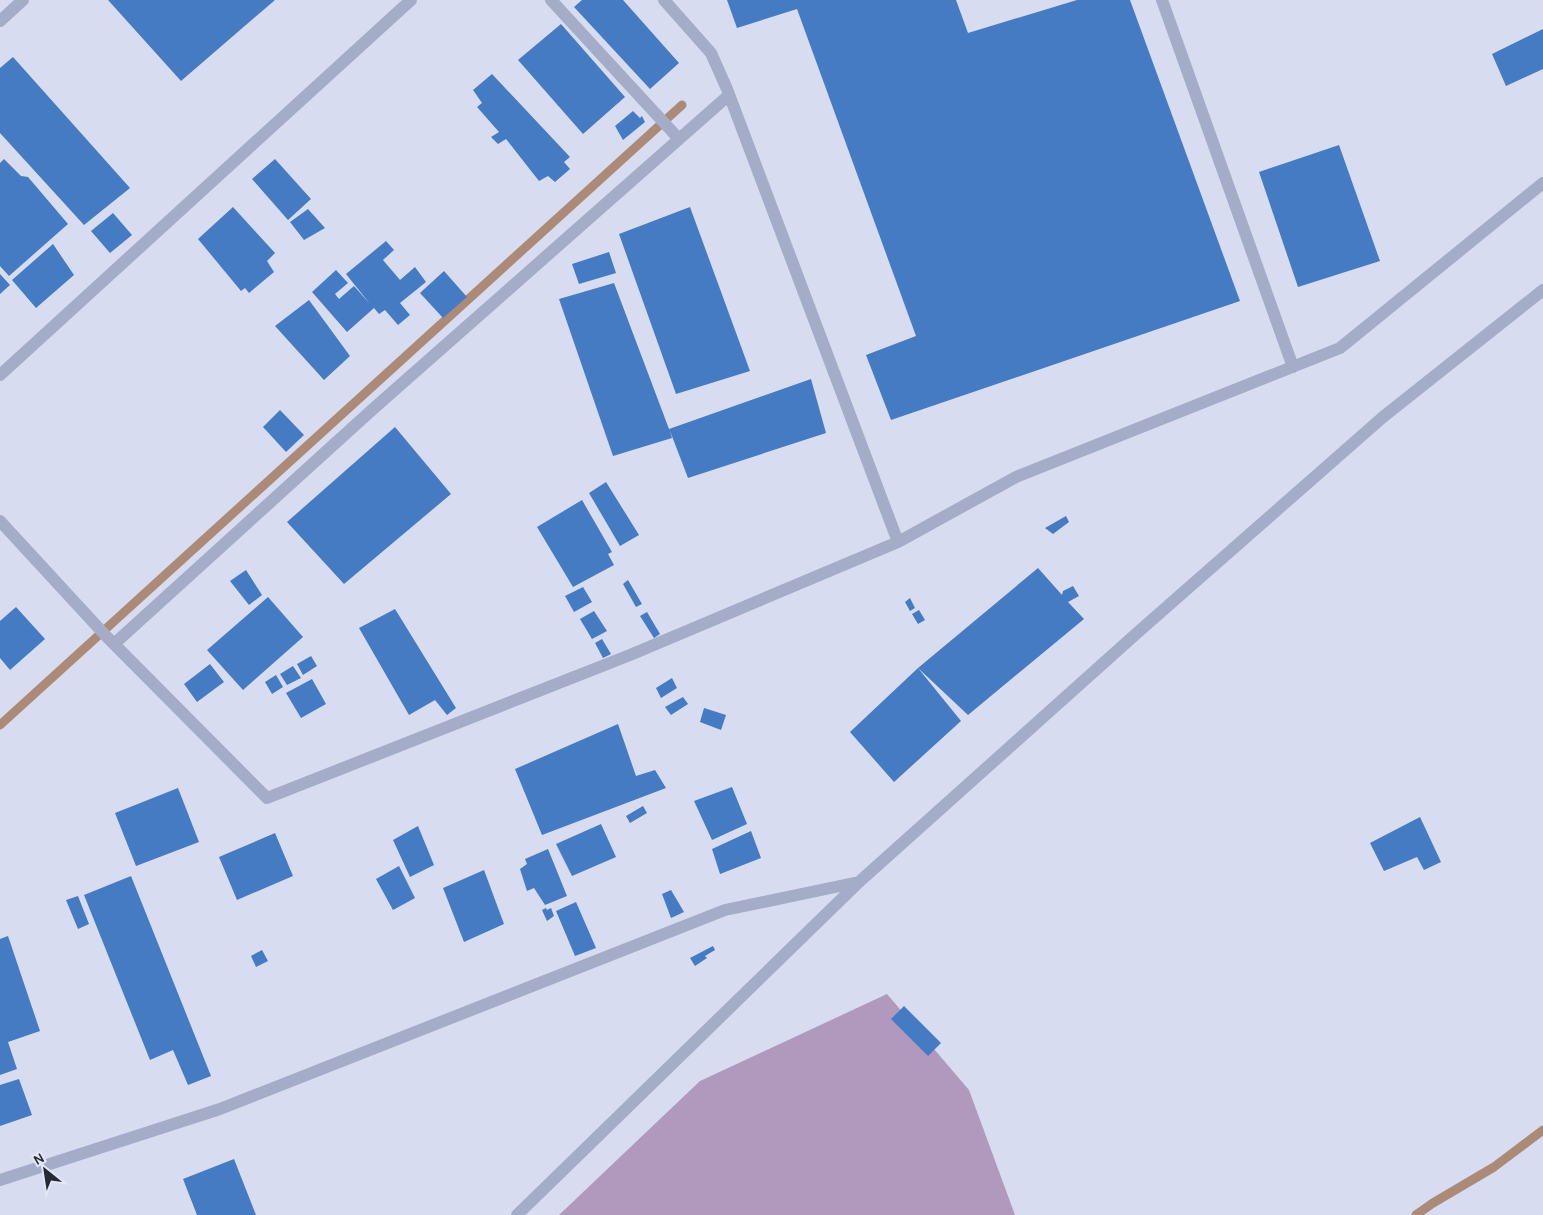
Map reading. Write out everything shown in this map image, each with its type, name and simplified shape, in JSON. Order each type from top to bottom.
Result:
[{"type":"street","points":[[0,21],[23,0]]},
{"type":"street","points":[[0,375],[411,0]]},
{"type":"street","points":[[551,0],[679,139]]},
{"type":"street","points":[[664,0],[711,53],[729,95],[898,542]]},
{"type":"street","points":[[1162,0],[1293,367]]},
{"type":"street","points":[[110,640],[729,95]]},
{"type":"street","points":[[0,521],[110,640],[267,798],[630,655],[898,542],[1016,477],[1340,348],[1543,183]]},
{"type":"street","points":[[517,1215],[859,882],[1137,633],[1383,417],[1543,290]]},
{"type":"street","points":[[0,1180],[220,1109],[726,910],[859,882]]},
{"type":"shaded area","points":[[887,994],[969,1090],[1015,1215],[559,1215],[700,1081]]},
{"type":"building","points":[[108,0],[275,0],[181,81]]},
{"type":"building","points":[[582,0],[623,0],[679,63],[650,89],[574,7]]},
{"type":"building","points":[[727,0],[956,0],[968,33],[1077,0],[1130,0],[1240,301],[891,420],[866,355],[916,336],[797,9],[737,28]]},
{"type":"building","points":[[561,24],[625,97],[583,134],[518,60]]},
{"type":"building","points":[[1543,29],[1543,69],[1506,86],[1492,54]]},
{"type":"building","points":[[13,57],[130,188],[84,225],[0,133],[0,68]]},
{"type":"building","points":[[492,74],[570,157],[564,162],[570,169],[555,182],[548,176],[539,181],[506,139],[498,144],[491,137],[499,132],[477,107],[482,103],[473,90]]},
{"type":"building","points":[[633,111],[640,118],[642,116],[645,122],[623,140],[615,126]]},
{"type":"building","points":[[1339,145],[1380,261],[1298,287],[1259,172]]},
{"type":"building","points":[[4,159],[21,176],[28,177],[68,224],[9,276],[0,266],[0,163]]},
{"type":"building","points":[[275,159],[311,199],[288,220],[252,179]]},
{"type":"building","points":[[233,207],[275,253],[267,261],[274,272],[249,293],[245,288],[241,291],[198,239]]},
{"type":"building","points":[[690,207],[750,371],[676,394],[619,234]]},
{"type":"building","points":[[308,209],[325,228],[304,240],[290,222]]},
{"type":"building","points":[[113,213],[132,235],[110,253],[91,231]]},
{"type":"building","points":[[386,241],[394,250],[383,260],[400,280],[415,267],[426,282],[400,303],[410,315],[398,325],[385,310],[379,314],[374,308],[347,332],[312,292],[336,270],[348,283],[335,294],[339,299],[354,286],[370,304],[346,274]]},
{"type":"building","points":[[53,244],[74,275],[36,308],[12,280]]},
{"type":"building","points":[[609,252],[616,273],[579,284],[572,264]]},
{"type":"building","points":[[444,271],[467,297],[443,318],[420,293]]},
{"type":"building","points":[[0,274],[10,285],[0,294]]},
{"type":"building","points":[[614,283],[669,429],[811,379],[826,433],[688,478],[670,431],[672,438],[613,456],[559,299]]},
{"type":"building","points":[[309,300],[350,356],[324,380],[275,326]]},
{"type":"building","points":[[280,410],[304,435],[286,452],[263,427]]},
{"type":"building","points":[[395,427],[451,494],[344,584],[287,522]]},
{"type":"building","points":[[606,482],[639,535],[620,546],[589,493]]},
{"type":"building","points":[[582,500],[612,552],[608,554],[614,565],[573,587],[537,527]]},
{"type":"building","points":[[1066,516],[1069,522],[1053,534],[1045,528]]},
{"type":"building","points":[[1038,568],[1062,595],[1063,591],[1073,586],[1079,596],[1068,602],[1084,619],[968,715],[918,668]]},
{"type":"building","points":[[246,570],[262,595],[249,605],[230,581]]},
{"type":"building","points":[[628,580],[642,604],[636,607],[623,584]]},
{"type":"building","points":[[583,587],[592,602],[574,612],[565,596]]},
{"type":"building","points":[[268,597],[303,637],[243,690],[207,650]]},
{"type":"building","points":[[910,598],[915,608],[910,611],[905,602]]},
{"type":"building","points":[[16,607],[45,639],[10,670],[0,658],[0,621]]},
{"type":"building","points":[[395,609],[456,708],[447,715],[435,700],[409,715],[359,628]]},
{"type":"building","points":[[919,610],[925,620],[918,624],[912,614]]},
{"type":"building","points":[[594,611],[607,631],[592,639],[580,619]]},
{"type":"building","points":[[647,612],[660,634],[654,638],[640,616]]},
{"type":"building","points":[[602,639],[611,654],[603,658],[595,643]]},
{"type":"building","points":[[311,656],[317,666],[303,675],[297,664]]},
{"type":"building","points":[[210,664],[224,682],[197,702],[184,684]]},
{"type":"building","points":[[293,666],[301,678],[287,685],[280,674]]},
{"type":"building","points":[[918,668],[961,721],[894,782],[850,732]]},
{"type":"building","points":[[276,675],[283,687],[272,694],[265,682]]},
{"type":"building","points":[[672,678],[677,688],[661,698],[656,688]]},
{"type":"building","points":[[312,679],[326,704],[301,718],[286,693]]},
{"type":"building","points":[[683,697],[688,704],[671,715],[665,707]]},
{"type":"building","points":[[704,708],[726,715],[721,730],[700,722]]},
{"type":"building","points":[[618,724],[636,776],[655,770],[666,788],[542,835],[515,769]]},
{"type":"building","points":[[732,787],[747,824],[712,840],[694,801]]},
{"type":"building","points":[[178,788],[199,842],[136,866],[115,813]]},
{"type":"building","points":[[643,806],[647,813],[630,823],[626,816]]},
{"type":"building","points":[[1420,817],[1441,862],[1424,870],[1417,857],[1384,871],[1370,843]]},
{"type":"building","points":[[601,824],[616,857],[572,876],[556,844]]},
{"type":"building","points":[[418,826],[434,865],[410,877],[393,840]]},
{"type":"building","points":[[751,831],[761,858],[720,874],[712,849]]},
{"type":"building","points":[[275,833],[293,876],[237,900],[219,857]]},
{"type":"building","points":[[548,849],[567,896],[545,905],[534,888],[527,891],[520,869],[527,864],[525,859]]},
{"type":"building","points":[[399,866],[415,898],[393,910],[376,879]]},
{"type":"building","points":[[484,870],[504,924],[464,942],[443,888]]},
{"type":"building","points":[[131,876],[211,1076],[188,1085],[173,1050],[150,1060],[84,895]]},
{"type":"building","points":[[671,890],[684,912],[671,918],[662,894]]},
{"type":"building","points":[[78,896],[89,924],[78,929],[66,900]]},
{"type":"building","points":[[576,902],[596,948],[575,956],[556,911]]},
{"type":"building","points":[[546,908],[547,910],[551,908],[554,916],[547,921],[542,910]]},
{"type":"building","points":[[8,936],[40,1031],[8,1042],[17,1069],[0,1075],[0,939]]},
{"type":"building","points":[[713,946],[715,950],[705,956],[707,958],[695,966],[690,958]]},
{"type":"building","points":[[262,950],[268,961],[256,967],[251,956]]},
{"type":"building","points":[[904,1006],[941,1043],[928,1056],[891,1019]]},
{"type":"building","points":[[19,1079],[32,1115],[0,1126],[0,1085]]},
{"type":"building","points":[[234,1159],[256,1215],[197,1215],[183,1179]]},
{"type":"waterway","points":[[0,725],[682,105]]},
{"type":"waterway","points":[[1416,1215],[1494,1167],[1543,1130]]}]
